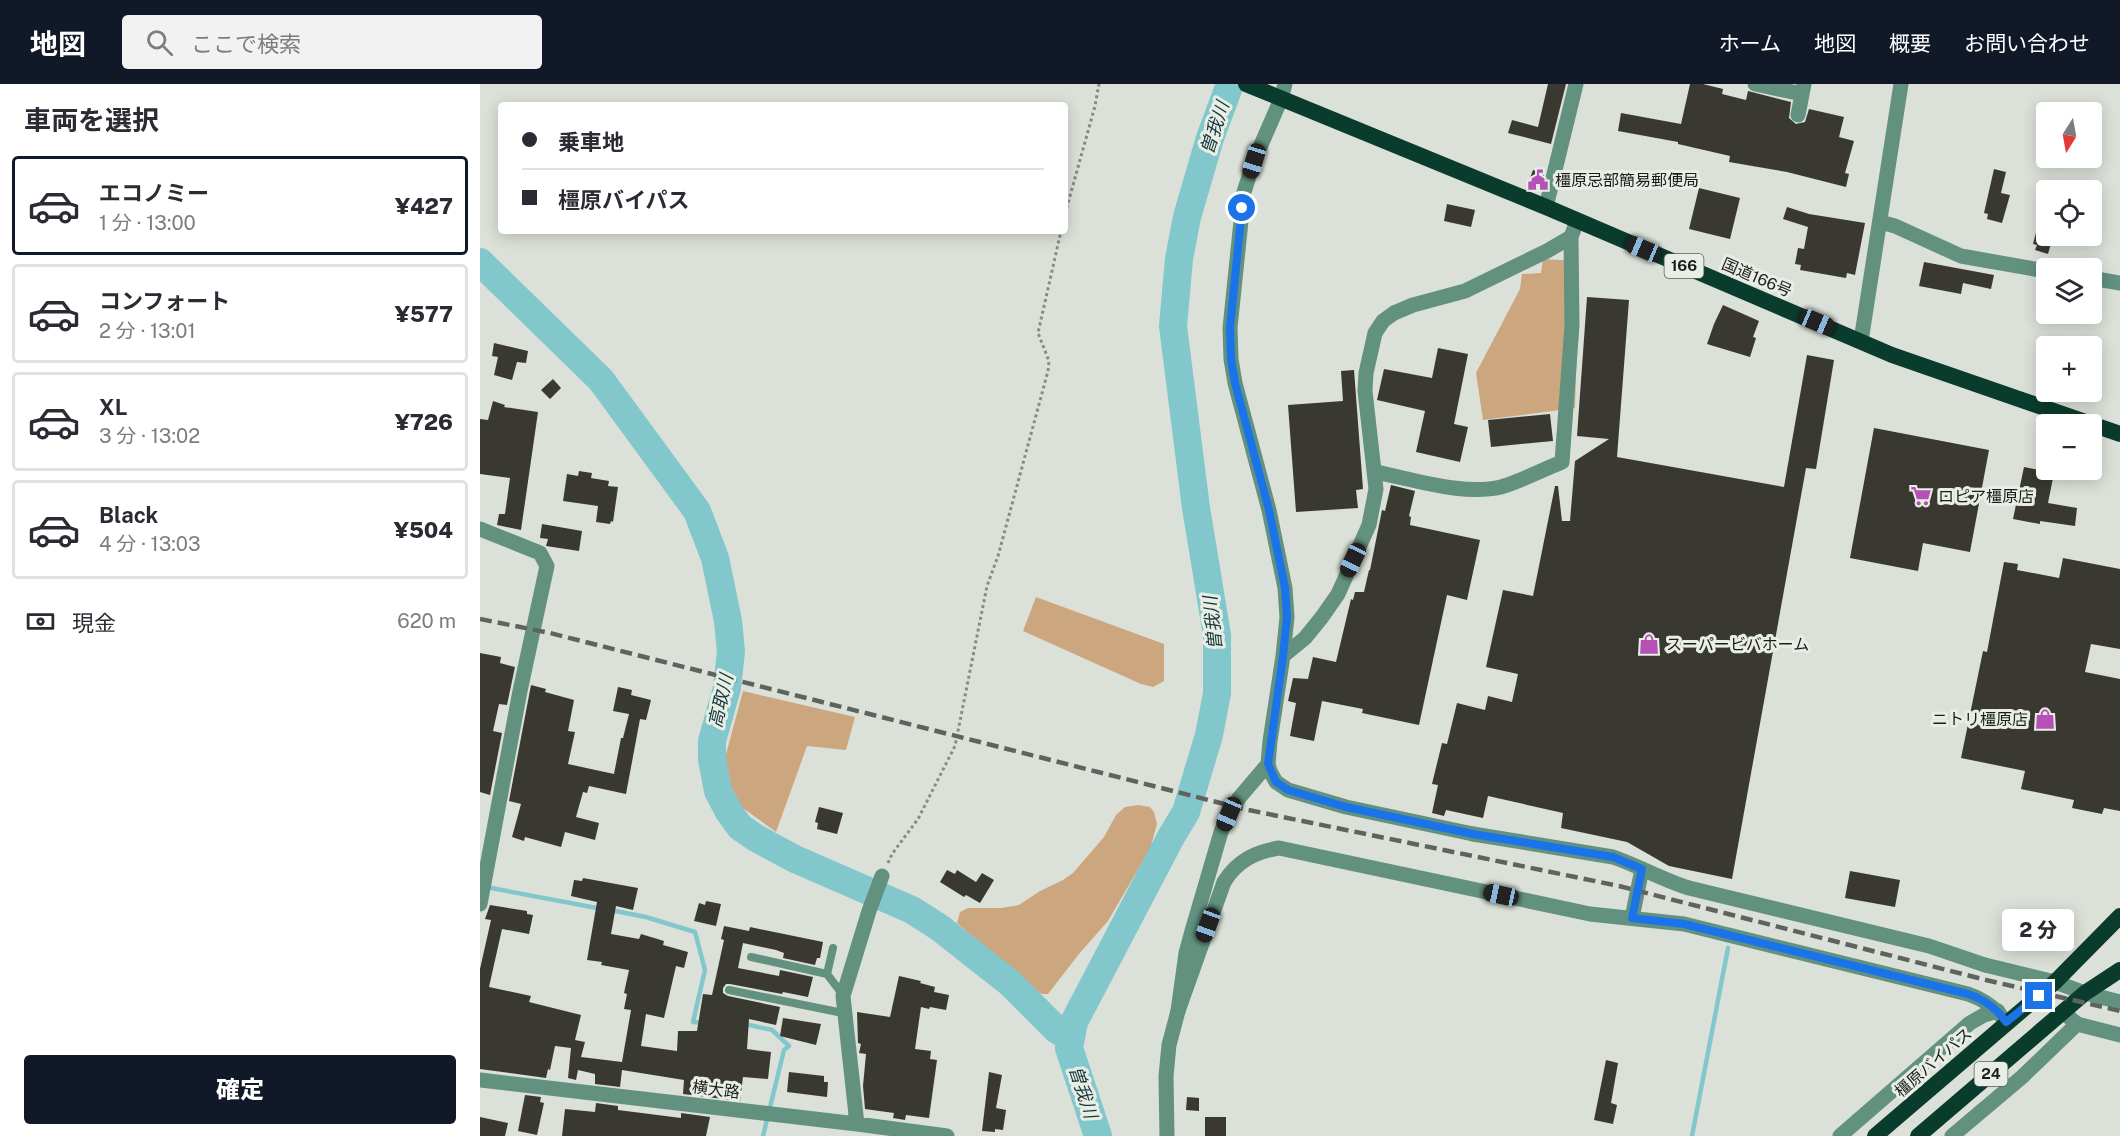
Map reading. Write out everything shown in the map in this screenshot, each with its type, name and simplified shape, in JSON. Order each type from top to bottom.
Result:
[{"type":"highway","name":"国道166号","points":[[1246,84],[1283,92],[1577,221],[1903,359],[2120,434]]},
{"type":"highway","name":"橿原バイパス","points":[[1875,1136],[2002,1017],[2055,982],[2120,916]]},
{"type":"highway","name":"24","points":[[1918,1136],[2085,993],[2120,970]]},
{"type":"street","points":[[1546,207],[1576,84]]},
{"type":"street","points":[[1755,84],[1803,89],[1798,115]]},
{"type":"street","points":[[1861,341],[1901,84]]},
{"type":"street","points":[[1283,92],[1254,161],[1244,192],[1230,328],[1231,359],[1235,383],[1269,510],[1283,577],[1287,617],[1268,764],[1276,782],[1288,790],[1346,807],[1473,834],[1613,857],[1671,883],[1929,946],[1985,965],[2055,982],[2120,1002]]},
{"type":"street","points":[[1375,472],[1465,489],[1482,489],[1501,486],[1562,462],[1572,325],[1571,237],[1577,221]]},
{"type":"street","points":[[1880,222],[1895,226],[1961,256],[2036,269]]},
{"type":"street","points":[[1283,656],[1305,638],[1338,594],[1369,525],[1376,489],[1365,407],[1365,382],[1371,345],[1383,321],[1394,313],[1413,305],[1465,291],[1527,262],[1571,237]]},
{"type":"street","points":[[2102,280],[2120,283]]},
{"type":"street","points":[[480,529],[540,554],[547,566],[482,880],[480,904]]},
{"type":"street","points":[[1178,1011],[1186,953],[1221,832],[1239,798],[1268,764]]},
{"type":"street","points":[[1167,1136],[1166,1076],[1169,1045],[1178,1011],[1224,882],[1231,870],[1243,860],[1259,852],[1279,848],[1590,914],[1684,924],[1968,994],[1989,1003],[2002,1017]]},
{"type":"street","points":[[1632,918],[1642,869]]},
{"type":"street","points":[[857,1124],[843,1013],[843,996],[882,876]]},
{"type":"street","points":[[2063,1012],[2077,1024],[2120,1035]]},
{"type":"street","points":[[1840,1136],[1970,1023],[2002,1017]]},
{"type":"street","points":[[1952,1136],[2022,1077],[2077,1024]]},
{"type":"street","name":"横大路","points":[[480,1080],[947,1136]]},
{"type":"lane","points":[[827,974],[832,948]]},
{"type":"lane","points":[[751,957],[827,974],[843,996]]},
{"type":"lane","points":[[729,990],[843,1013]]},
{"type":"path","points":[[1068,203],[1099,84]]},
{"type":"path","points":[[882,876],[892,854],[918,819],[955,746],[987,586],[998,556],[1048,371],[1049,361],[1038,333],[1060,234]]},
{"type":"shaded area","points":[[1543,259],[1577,261],[1575,408],[1483,420],[1476,373],[1520,289],[1522,274],[1541,273]]},
{"type":"shaded area","points":[[1036,597],[1164,644],[1164,681],[1153,687],[1141,684],[1023,631]]},
{"type":"shaded area","points":[[743,691],[855,717],[846,750],[807,746],[776,832],[736,803],[728,781],[725,758]]},
{"type":"shaded area","points":[[1138,805],[1150,807],[1154,812],[1157,824],[1150,849],[1108,921],[1048,994],[1042,994],[1036,990],[957,923],[960,912],[968,908],[1001,908],[1019,905],[1063,880],[1073,873],[1104,837],[1116,815],[1125,807]]},
{"type":"building","points":[[1548,84],[1566,84],[1551,144],[1508,133],[1512,120],[1538,127]]},
{"type":"building","points":[[1690,84],[1703,84],[1723,89],[1722,94],[1746,100],[1748,91],[1791,102],[1789,118],[1796,124],[1805,122],[1809,109],[1844,117],[1839,137],[1854,141],[1845,173],[1849,174],[1846,187],[1787,172],[1729,162],[1730,156],[1678,144],[1678,142],[1618,131],[1621,113],[1681,124]]},
{"type":"building","points":[[1994,169],[2006,172],[2001,193],[2010,195],[2002,223],[1987,219],[1988,214],[1984,213]]},
{"type":"building","points":[[1533,170],[1544,174],[1541,188],[1528,184]]},
{"type":"building","points":[[1699,188],[1740,198],[1730,239],[1689,229]]},
{"type":"building","points":[[1447,204],[1475,210],[1471,227],[1444,221]]},
{"type":"building","points":[[1787,207],[1809,214],[1865,223],[1855,275],[1847,273],[1846,278],[1800,270],[1801,265],[1795,264],[1798,248],[1804,249],[1808,227],[1783,219]]},
{"type":"building","points":[[2037,246],[2050,246],[2048,254],[2035,250]]},
{"type":"building","points":[[1924,262],[1994,275],[1991,289],[1963,283],[1961,294],[1919,286]]},
{"type":"building","name":"スーパービバホーム","points":[[1587,297],[1629,300],[1617,457],[1784,487],[1807,355],[1834,360],[1816,469],[1806,468],[1732,879],[1669,866],[1627,842],[1561,828],[1563,813],[1488,796],[1483,818],[1446,810],[1444,816],[1432,813],[1438,785],[1432,784],[1442,743],[1447,744],[1457,703],[1485,710],[1488,696],[1512,702],[1518,674],[1486,667],[1503,590],[1533,596],[1555,486],[1558,486],[1562,521],[1570,521],[1575,461],[1609,439],[1577,436]]},
{"type":"building","points":[[1723,305],[1759,321],[1753,337],[1756,338],[1750,357],[1707,344]]},
{"type":"building","points":[[494,343],[528,351],[526,363],[517,362],[512,380],[494,375],[498,357],[492,356]]},
{"type":"building","points":[[1438,348],[1468,354],[1454,424],[1468,427],[1460,462],[1416,452],[1425,411],[1377,400],[1384,369],[1432,378]]},
{"type":"building","points":[[1354,370],[1363,489],[1356,490],[1358,508],[1296,512],[1288,405],[1343,401],[1341,371]]},
{"type":"building","points":[[553,379],[561,388],[550,399],[541,390]]},
{"type":"building","points":[[493,401],[505,405],[504,407],[538,412],[521,530],[497,525],[499,514],[505,514],[510,478],[480,474],[480,419],[488,420]]},
{"type":"building","points":[[1550,414],[1553,441],[1491,447],[1488,420]]},
{"type":"building","name":"ロピア橿原店","points":[[1874,428],[1989,450],[1970,552],[1923,543],[1918,571],[1850,558]]},
{"type":"building","points":[[2024,467],[2036,469],[2036,480],[2053,480],[2048,503],[2077,508],[2075,526],[2040,521],[2040,524],[2013,519]]},
{"type":"building","points":[[579,471],[592,473],[591,478],[609,481],[608,486],[618,487],[613,522],[611,521],[610,524],[596,522],[598,506],[563,501],[567,474],[578,476]]},
{"type":"building","points":[[1391,485],[1415,491],[1409,516],[1411,517],[1410,525],[1480,540],[1467,600],[1447,595],[1419,725],[1362,713],[1363,709],[1322,701],[1314,741],[1290,736],[1296,703],[1288,701],[1293,678],[1308,679],[1313,657],[1336,662],[1351,599],[1353,600],[1355,592],[1364,592],[1382,510],[1385,511]]},
{"type":"building","points":[[542,524],[582,531],[579,551],[546,546],[548,539],[540,538]]},
{"type":"building","name":"ニトリ橿原店","points":[[2063,558],[2120,569],[2120,649],[2091,644],[2085,672],[2120,679],[2120,811],[2104,808],[2102,814],[2072,808],[2074,800],[2021,789],[2025,771],[1961,758],[1983,651],[1987,652],[2004,562],[2018,564],[2017,570],[2059,578]]},
{"type":"building","points":[[480,653],[501,657],[500,663],[515,667],[507,705],[499,704],[493,731],[502,733],[490,795],[480,792]]},
{"type":"building","points":[[531,685],[546,689],[545,692],[574,700],[568,731],[575,732],[568,764],[614,774],[621,738],[623,738],[629,714],[613,711],[618,687],[632,690],[631,695],[651,700],[646,720],[640,719],[626,794],[589,786],[587,793],[583,792],[576,817],[599,823],[595,840],[565,832],[561,847],[525,837],[524,841],[512,837],[521,804],[509,801]]},
{"type":"building","points":[[819,807],[843,813],[837,834],[817,829],[818,823],[815,822]]},
{"type":"building","points":[[947,870],[955,874],[957,870],[976,882],[982,873],[994,880],[980,903],[966,895],[964,897],[940,882]]},
{"type":"building","points":[[1850,871],[1900,880],[1895,907],[1845,898]]},
{"type":"building","points":[[583,878],[638,888],[633,910],[616,906],[611,934],[639,939],[641,934],[664,941],[663,945],[688,952],[684,968],[676,966],[664,1018],[646,1014],[641,1046],[677,1051],[678,1031],[697,1031],[703,994],[712,995],[724,940],[721,939],[724,926],[749,931],[750,927],[823,942],[820,958],[817,958],[815,965],[783,958],[784,953],[776,950],[743,943],[738,968],[779,976],[780,970],[813,977],[808,997],[730,984],[726,984],[723,988],[723,993],[728,996],[780,1007],[776,1025],[749,1019],[747,1049],[771,1052],[768,1079],[743,1077],[740,1101],[683,1094],[684,1080],[622,1070],[620,1087],[595,1084],[595,1074],[578,1070],[576,1080],[568,1078],[571,1048],[555,1046],[546,1078],[480,1069],[480,969],[491,920],[485,919],[490,905],[527,911],[527,914],[533,915],[529,934],[502,929],[489,987],[531,996],[529,1002],[581,1015],[575,1040],[585,1042],[581,1057],[622,1062],[631,1010],[624,1009],[627,994],[624,993],[629,970],[587,960],[597,902],[571,896],[574,880],[582,881]]},
{"type":"building","points":[[706,901],[721,904],[716,926],[694,921],[699,903],[705,905]]},
{"type":"building","points":[[899,976],[921,981],[920,983],[935,987],[934,992],[949,995],[946,1010],[921,1007],[915,1049],[931,1051],[930,1059],[937,1060],[929,1118],[906,1115],[905,1120],[893,1118],[894,1113],[865,1109],[863,1086],[866,1054],[859,1053],[861,1044],[858,1043],[857,1012],[890,1017]]},
{"type":"building","points":[[783,1018],[821,1024],[816,1045],[780,1036]]},
{"type":"building","points":[[1606,1060],[1618,1063],[1611,1103],[1617,1105],[1613,1124],[1594,1120]]},
{"type":"building","points":[[789,1072],[824,1076],[824,1082],[828,1082],[827,1097],[787,1092]]},
{"type":"building","points":[[989,1072],[1002,1075],[996,1108],[1006,1110],[1003,1130],[995,1129],[995,1132],[982,1131]]},
{"type":"building","points":[[525,1095],[541,1097],[540,1102],[544,1103],[537,1135],[518,1131]]},
{"type":"building","points":[[1187,1097],[1199,1098],[1199,1111],[1186,1110]]},
{"type":"building","points":[[596,1103],[618,1106],[618,1110],[681,1118],[681,1113],[710,1117],[706,1136],[562,1136],[565,1109],[595,1112]]},
{"type":"building","points":[[480,1117],[508,1123],[505,1136],[480,1136]]},
{"type":"building","points":[[1205,1117],[1226,1117],[1226,1136],[1205,1136]]},
{"type":"waterway","name":"曽我川","points":[[1098,1136],[1069,1048],[1074,1022],[1186,812],[1209,735],[1217,693],[1217,635],[1196,508],[1173,326],[1179,259],[1187,217],[1210,138],[1230,84]]},
{"type":"waterway","name":"高取川","points":[[480,262],[601,380],[697,511],[715,558],[728,621],[731,651],[727,688],[712,741],[712,759],[718,791],[740,827],[795,859],[912,910],[940,928],[1010,983],[1057,1030],[1069,1037]]},
{"type":"waterway","points":[[486,887],[602,909]]},
{"type":"waterway","points":[[610,910],[646,917],[695,932],[705,970],[693,1022],[704,1023]]},
{"type":"waterway","points":[[1692,1136],[1728,948]]},
{"type":"waterway","points":[[745,1024],[772,1030],[789,1046],[784,1050],[763,1136]]},
{"type":"railway","points":[[480,619],[550,633],[1244,809],[1619,886],[1986,980],[2120,1011]]},
{"type":"place","name":"橿原忌部簡易郵便局","points":[[1538,180]]},
{"type":"place","name":"ロピア橿原店","points":[[1921,496]]},
{"type":"place","name":"スーパービバホーム","points":[[1649,644]]},
{"type":"place","name":"ニトリ橿原店","points":[[2045,719]]},
{"type":"route","points":[[1242,208],[1230,328],[1231,359],[1235,383],[1280,556],[1287,617],[1268,764],[1276,782],[1288,790],[1320,801],[1377,814],[1630,862],[1642,869],[1632,918],[1684,924],[1968,994],[1989,1003],[2006,1022],[2039,996]]}]
